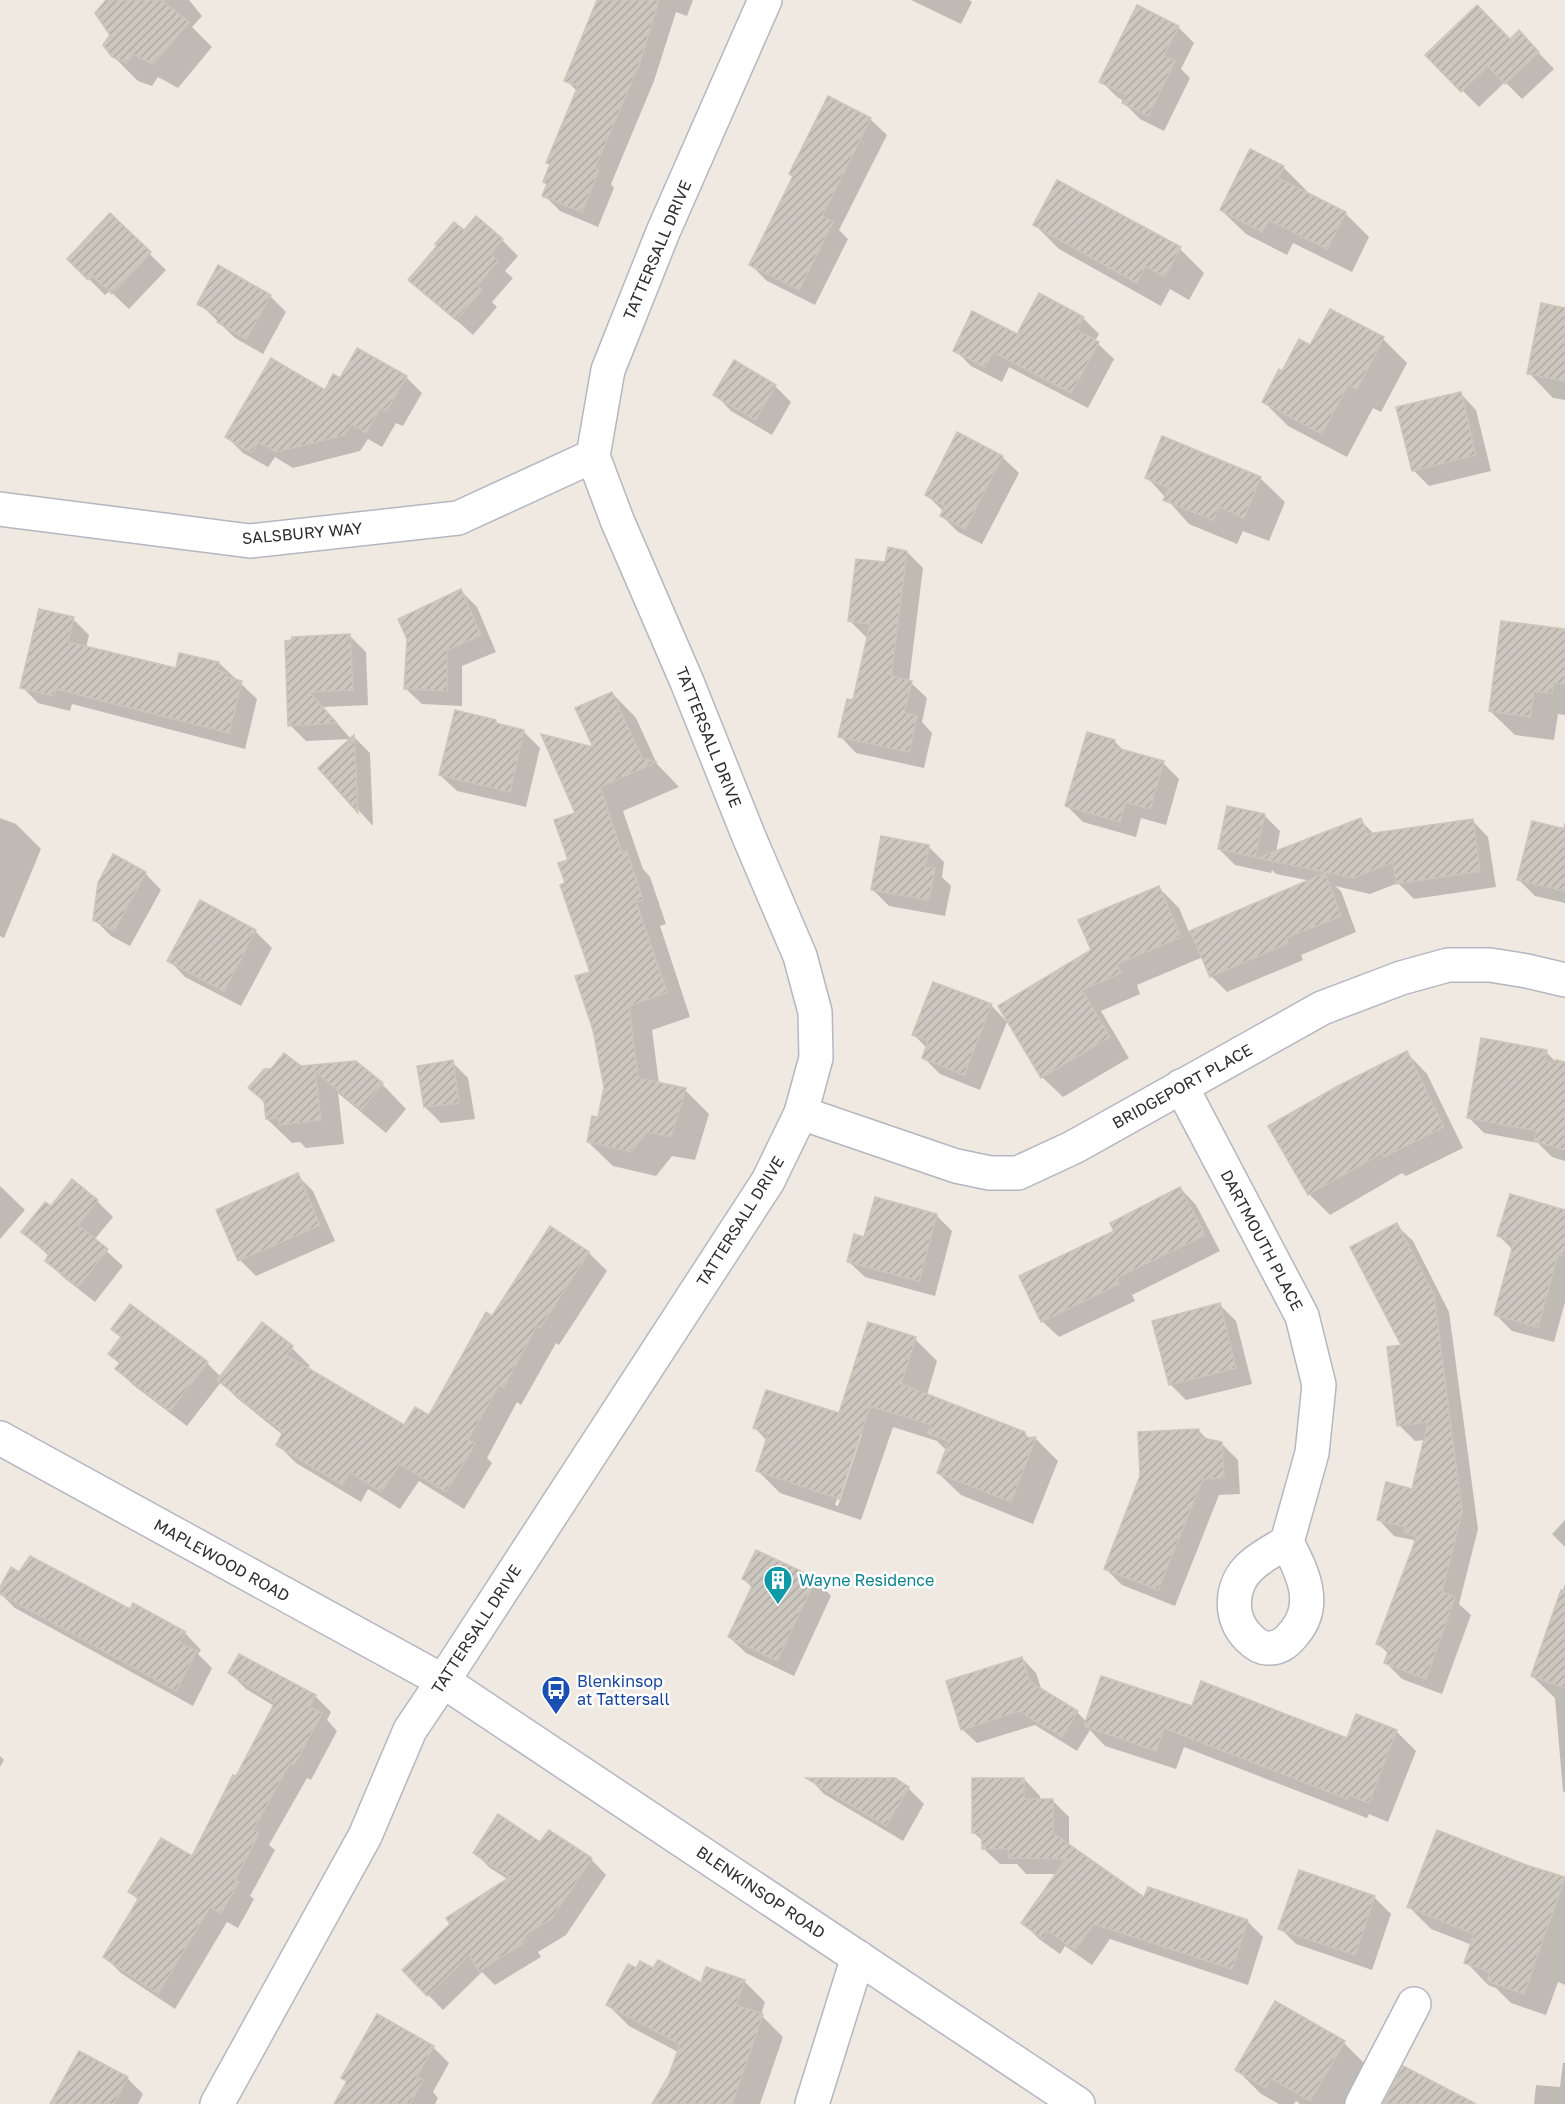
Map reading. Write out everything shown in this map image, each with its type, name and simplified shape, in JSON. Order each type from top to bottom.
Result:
[{"type":"street","name":"TATTERSALL DRIVE","points":[[217,2104],[364,1836],[410,1730],[768,1181],[801,1113],[816,1058],[815,1012],[800,956],[687,682],[617,520],[593,456],[608,370],[663,232],[765,0]]},
{"type":"street","name":"SALSBURY WAY","points":[[0,509],[250,541],[458,518],[593,456]]},
{"type":"street","name":"BRIDGEPORT PLACE","points":[[801,1113],[956,1167],[990,1173],[1018,1173],[1074,1147],[1322,1008],[1401,978],[1448,965],[1490,965],[1527,970],[1565,980]]},
{"type":"street","name":"DARTMOUTH PLACE","points":[[1181,1086],[1302,1316],[1319,1385],[1312,1453],[1287,1542]]},
{"type":"street","name":"MAPLEWOOD ROAD","points":[[0,1438],[443,1681]]},
{"type":"street","name":"BLENKINSOP ROAD","points":[[443,1681],[1078,2104]]},
{"type":"street","points":[[812,2104],[858,1957]]},
{"type":"street","points":[[1362,2104],[1414,2004]]},
{"type":"building","points":[[106,0],[161,0],[189,22],[153,64],[133,54],[127,63],[112,57],[103,45],[110,35],[95,13]]},
{"type":"building","points":[[597,0],[659,0],[639,65],[595,168],[599,170],[582,212],[542,196],[547,184],[543,182],[550,164],[546,163],[578,86],[564,81]]},
{"type":"building","points":[[1137,5],[1179,26],[1164,55],[1175,61],[1148,116],[1122,103],[1126,94],[1099,82]]},
{"type":"building","points":[[1477,5],[1510,39],[1519,30],[1539,52],[1505,84],[1488,66],[1461,92],[1425,55]]},
{"type":"building","points":[[828,96],[871,118],[822,216],[833,222],[799,290],[749,265],[793,176],[789,174]]},
{"type":"building","points":[[1250,149],[1284,166],[1278,178],[1346,212],[1327,249],[1269,220],[1262,232],[1220,210]]},
{"type":"building","points":[[1057,180],[1181,247],[1165,277],[1145,266],[1137,283],[1033,225]]},
{"type":"building","points":[[110,213],[151,252],[112,294],[93,276],[88,280],[67,259]]},
{"type":"building","points":[[476,216],[503,239],[490,254],[498,261],[477,286],[482,290],[456,320],[408,280],[454,222],[464,230]]},
{"type":"building","points":[[218,265],[271,295],[246,339],[217,322],[220,317],[197,304]]},
{"type":"building","points":[[1039,293],[1084,317],[1077,330],[1099,342],[1071,393],[993,352],[985,367],[953,351],[972,311],[1017,334]]},
{"type":"building","points":[[1541,303],[1565,308],[1565,381],[1527,374]]},
{"type":"building","points":[[1330,309],[1384,337],[1357,389],[1348,385],[1322,434],[1262,402],[1279,369],[1282,371],[1299,339],[1310,345]]},
{"type":"building","points":[[357,348],[407,376],[386,411],[380,408],[366,433],[352,424],[344,435],[276,452],[258,442],[252,453],[225,437],[271,358],[325,390],[333,374],[340,378]]},
{"type":"building","points":[[734,360],[776,385],[755,420],[713,395]]},
{"type":"building","points":[[1461,392],[1476,455],[1412,471],[1396,407]]},
{"type":"building","points":[[957,432],[1003,456],[965,529],[940,516],[945,506],[925,495]]},
{"type":"building","points":[[1162,436],[1261,477],[1244,518],[1219,507],[1213,520],[1163,500],[1169,488],[1145,478]]},
{"type":"building","points":[[888,547],[907,551],[891,676],[912,681],[904,713],[917,716],[909,752],[838,737],[847,699],[853,700],[870,624],[848,621],[856,559],[885,562]]},
{"type":"building","points":[[461,589],[481,635],[447,650],[447,691],[404,689],[407,639],[398,619]]},
{"type":"building","points":[[39,609],[74,617],[68,642],[176,668],[179,653],[219,662],[217,671],[227,673],[226,677],[242,681],[229,733],[56,689],[54,696],[20,688]]},
{"type":"building","points":[[1501,621],[1565,629],[1565,684],[1553,683],[1552,693],[1534,691],[1530,717],[1489,711]]},
{"type":"building","points":[[350,634],[353,690],[309,692],[337,723],[288,726],[285,641],[292,640],[292,637]]},
{"type":"building","points":[[612,692],[642,758],[656,762],[600,787],[622,853],[627,851],[643,900],[636,902],[667,992],[629,1006],[638,1078],[686,1088],[671,1137],[647,1132],[631,1152],[587,1142],[592,1116],[598,1117],[604,1087],[593,1030],[575,976],[590,972],[560,885],[565,883],[558,863],[568,860],[554,820],[575,813],[541,734],[593,747],[575,708]]},
{"type":"building","points":[[455,710],[496,720],[495,723],[524,730],[510,792],[439,775]]},
{"type":"building","points":[[1087,732],[1115,740],[1113,747],[1164,761],[1150,809],[1125,802],[1120,822],[1065,806]]},
{"type":"building","points":[[354,735],[358,813],[318,768]]},
{"type":"building","points":[[1227,806],[1265,814],[1255,857],[1218,849]]},
{"type":"building","points":[[1361,818],[1367,834],[1473,819],[1480,871],[1396,884],[1393,862],[1353,878],[1258,858]]},
{"type":"building","points":[[1532,821],[1565,829],[1565,891],[1517,880]]},
{"type":"building","points":[[881,836],[929,845],[925,867],[935,868],[929,900],[871,890]]},
{"type":"building","points":[[113,854],[146,872],[114,931],[93,920],[98,883]]},
{"type":"building","points":[[1325,873],[1341,916],[1286,938],[1288,943],[1210,977],[1190,931]]},
{"type":"building","points":[[1159,886],[1181,937],[1117,964],[1121,973],[1082,990],[1110,1037],[1041,1078],[998,1006],[1091,950],[1078,920]]},
{"type":"building","points":[[200,900],[256,930],[224,991],[167,961]]},
{"type":"building","points":[[933,982],[992,1004],[964,1075],[922,1058],[928,1041],[912,1035]]},
{"type":"building","points":[[1481,1038],[1547,1050],[1545,1061],[1565,1062],[1565,1150],[1534,1141],[1537,1131],[1467,1118]]},
{"type":"building","points":[[1407,1051],[1444,1127],[1384,1157],[1382,1153],[1308,1195],[1268,1126],[1338,1086]]},
{"type":"building","points":[[284,1053],[301,1066],[356,1061],[383,1083],[361,1110],[315,1071],[321,1120],[280,1125],[279,1118],[266,1119],[264,1101],[248,1088],[264,1069],[271,1069]]},
{"type":"building","points":[[453,1060],[459,1103],[424,1107],[417,1066]]},
{"type":"building","points":[[298,1173],[320,1225],[238,1261],[216,1210]]},
{"type":"building","points":[[72,1179],[98,1200],[78,1225],[108,1249],[78,1287],[45,1261],[49,1254],[21,1232],[45,1202],[51,1206]]},
{"type":"building","points":[[1180,1187],[1205,1235],[1117,1278],[1119,1284],[1041,1322],[1019,1276],[1114,1231],[1110,1223]]},
{"type":"building","points":[[1510,1194],[1565,1210],[1565,1256],[1558,1254],[1538,1327],[1494,1315],[1514,1241],[1497,1236]]},
{"type":"building","points":[[875,1197],[937,1214],[919,1281],[847,1262],[854,1234],[864,1237]]},
{"type":"building","points":[[1397,1223],[1434,1295],[1462,1512],[1442,1592],[1455,1597],[1426,1679],[1384,1663],[1389,1649],[1376,1644],[1417,1536],[1404,1533],[1406,1527],[1377,1520],[1386,1482],[1412,1489],[1428,1422],[1397,1426],[1387,1347],[1401,1345],[1350,1247]]},
{"type":"building","points":[[550,1226],[589,1252],[540,1328],[537,1326],[503,1388],[499,1385],[468,1440],[475,1444],[446,1492],[400,1464],[381,1492],[350,1472],[342,1485],[276,1445],[283,1432],[217,1380],[262,1322],[293,1346],[286,1355],[404,1425],[415,1407],[429,1415],[486,1312],[492,1316]]},
{"type":"building","points":[[1220,1303],[1236,1368],[1169,1385],[1152,1321]]},
{"type":"building","points":[[130,1304],[208,1362],[170,1411],[115,1369],[120,1363],[108,1354],[121,1337],[111,1329]]},
{"type":"building","points":[[868,1322],[916,1337],[901,1384],[1025,1432],[1025,1438],[1036,1437],[1011,1502],[937,1473],[949,1441],[927,1433],[931,1425],[870,1406],[839,1499],[756,1471],[768,1434],[753,1428],[766,1390],[839,1413]]},
{"type":"building","points":[[1199,1429],[1199,1437],[1222,1442],[1224,1478],[1203,1479],[1158,1590],[1104,1569],[1140,1476],[1138,1432]]},
{"type":"building","name":"Wayne Residence","points":[[756,1550],[816,1578],[777,1661],[728,1637],[753,1584],[742,1579]]},
{"type":"building","points":[[30,1556],[130,1609],[133,1603],[186,1632],[179,1642],[197,1651],[176,1691],[0,1594],[0,1587],[11,1567],[19,1572]]},
{"type":"building","points":[[1561,1590],[1565,1591],[1565,1688],[1531,1676]]},
{"type":"building","points":[[239,1654],[316,1695],[309,1707],[322,1713],[294,1765],[290,1763],[253,1830],[259,1833],[235,1880],[239,1882],[221,1913],[210,1907],[158,1994],[103,1957],[139,1898],[128,1892],[161,1838],[192,1856],[233,1775],[236,1776],[275,1702],[228,1673]]},
{"type":"building","points":[[1022,1657],[1030,1682],[1078,1711],[1062,1737],[1019,1711],[961,1730],[946,1681]]},
{"type":"building","points":[[1101,1676],[1192,1706],[1201,1681],[1347,1738],[1356,1714],[1397,1730],[1369,1803],[1349,1795],[1347,1799],[1164,1728],[1156,1751],[1084,1726]]},
{"type":"building","points":[[806,1778],[895,1778],[909,1787],[886,1826]]},
{"type":"building","points":[[972,1778],[1024,1778],[1024,1799],[1053,1799],[1053,1833],[1144,1897],[1148,1887],[1248,1920],[1232,1969],[1094,1924],[1075,1950],[1048,1931],[1043,1939],[1021,1923],[1066,1859],[1009,1858],[1008,1849],[982,1849],[982,1833],[972,1833]]},
{"type":"building","points":[[498,1814],[540,1842],[549,1830],[592,1858],[552,1918],[524,1936],[527,1941],[479,1971],[469,1955],[427,1996],[402,1970],[450,1924],[446,1918],[510,1877],[473,1853]]},
{"type":"building","points":[[1437,1830],[1526,1865],[1565,1877],[1524,1994],[1487,1981],[1490,1972],[1464,1963],[1474,1934],[1407,1907]]},
{"type":"building","points":[[1299,1870],[1375,1896],[1355,1955],[1278,1929]]},
{"type":"building","points":[[658,1960],[701,1983],[706,1967],[745,1980],[736,2005],[763,2014],[732,2104],[652,2104],[669,2075],[680,2044],[606,2005],[628,1964],[636,1968],[640,1961],[653,1968]]},
{"type":"building","points":[[1275,2001],[1345,2041],[1310,2101],[1271,2078],[1266,2088],[1235,2070]]},
{"type":"building","points":[[377,2014],[434,2046],[417,2077],[423,2080],[410,2104],[334,2104],[347,2081],[341,2078]]},
{"type":"building","points":[[79,2051],[128,2077],[114,2104],[50,2104]]},
{"type":"building","points":[[1403,2066],[1476,2104],[1383,2104]]},
{"type":"place","name":"Wayne Residence","points":[[778,1606]]},
{"type":"place","name":"Blenkinsop at Tattersall","points":[[556,1716]]}]
